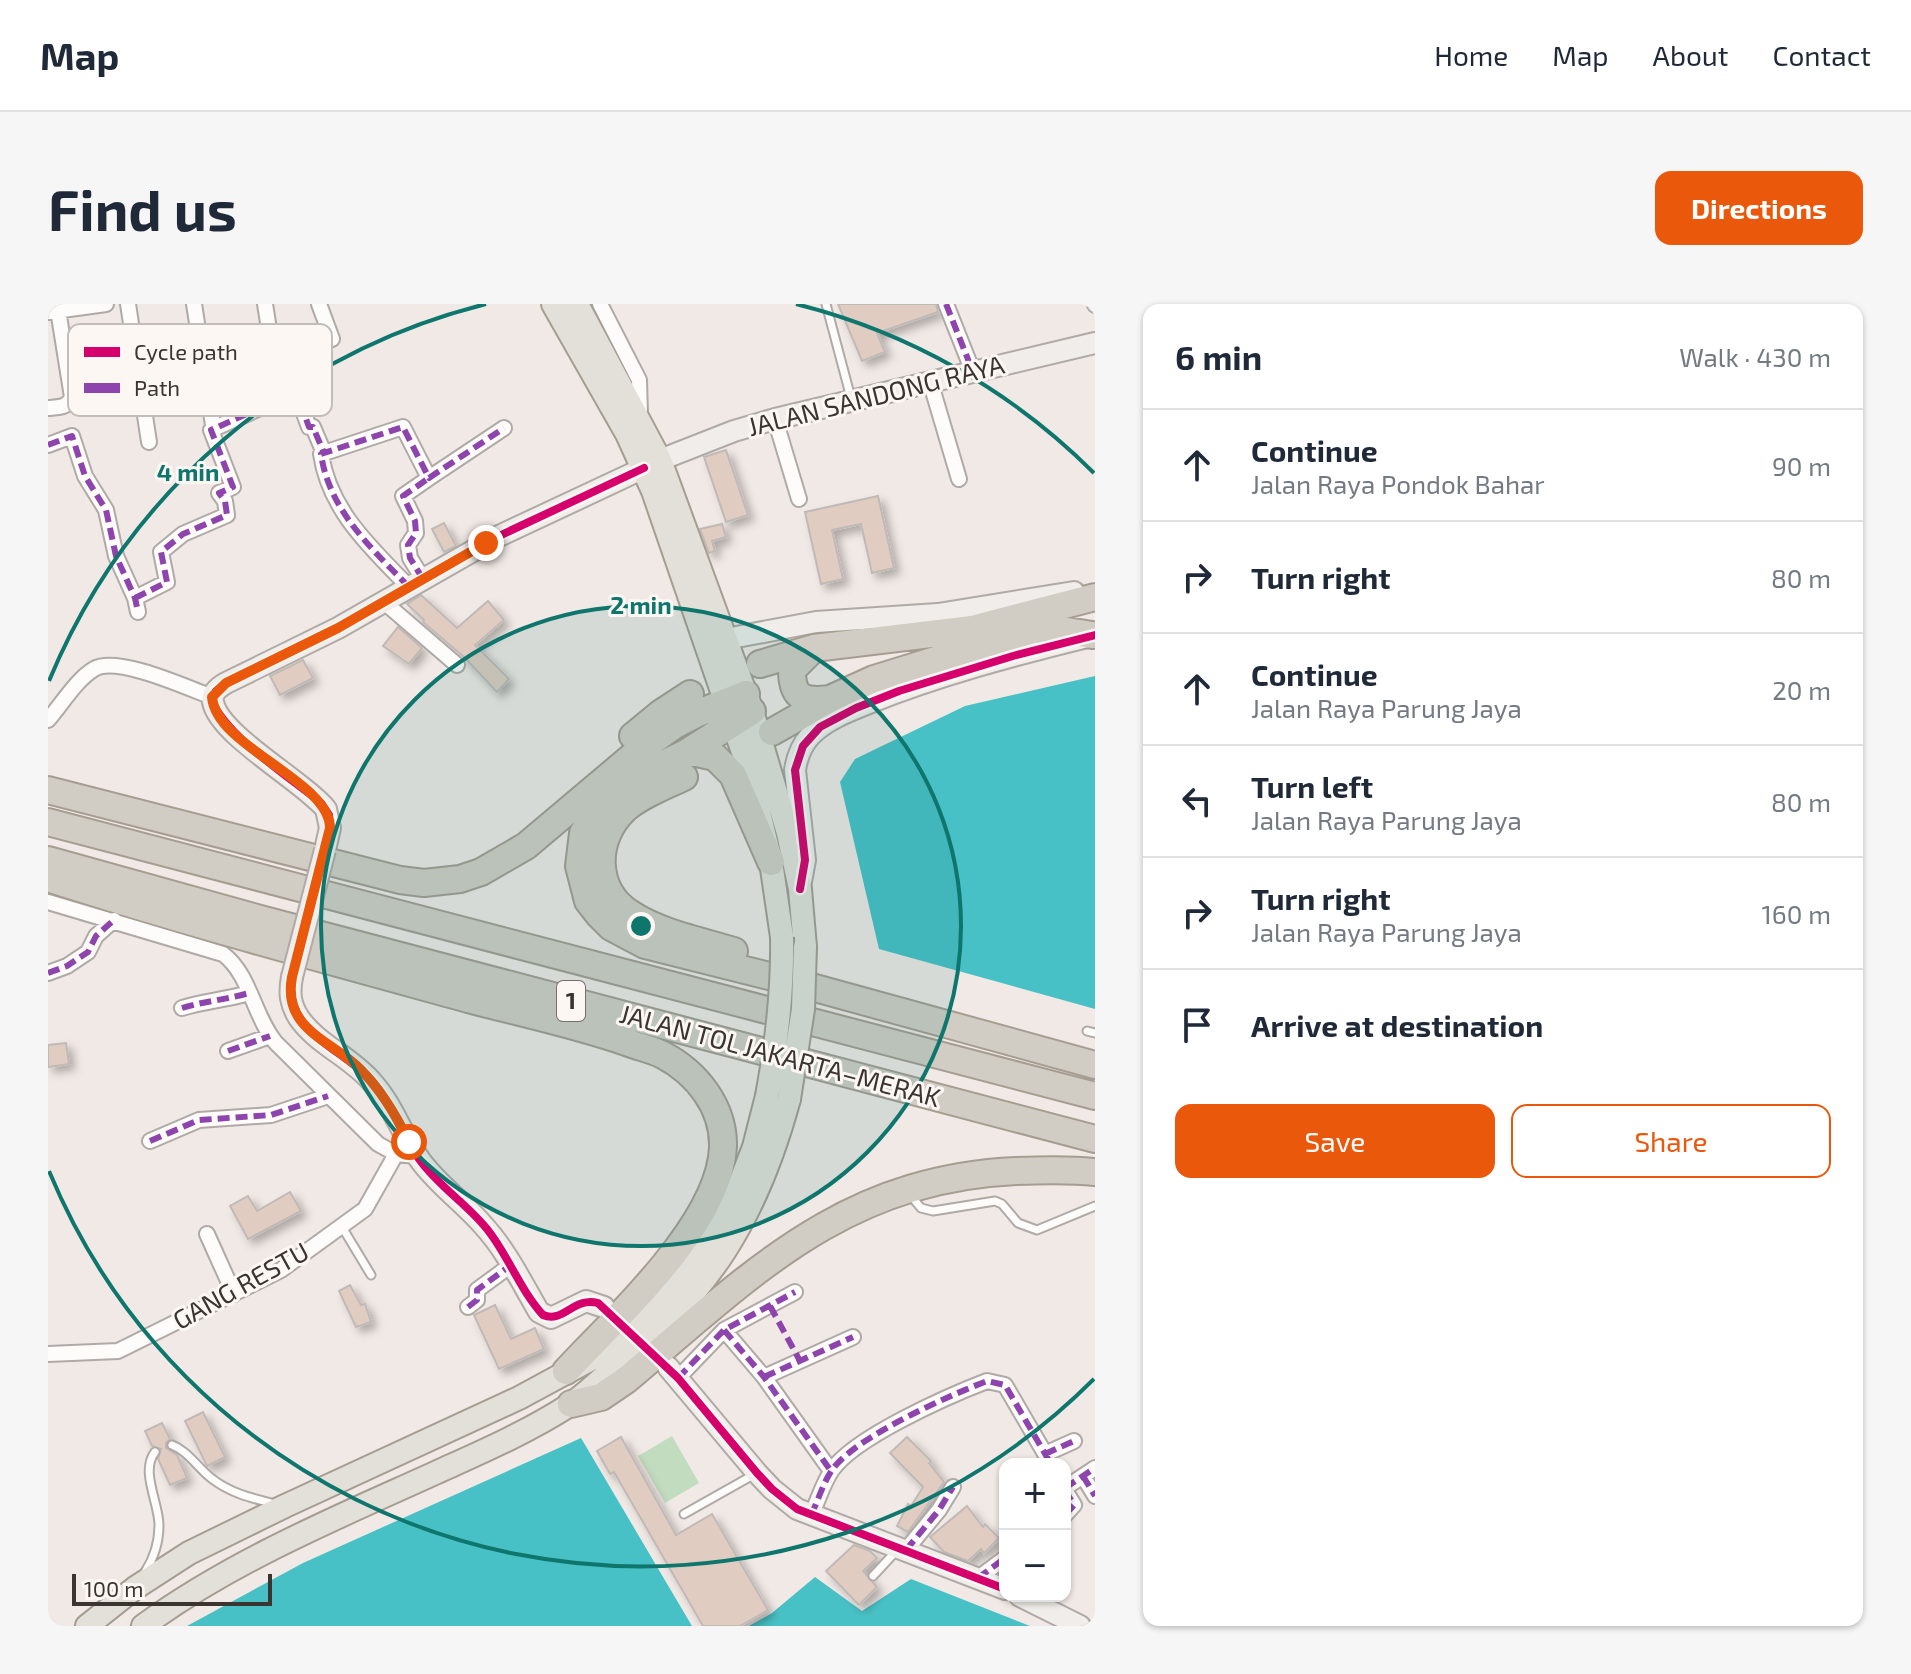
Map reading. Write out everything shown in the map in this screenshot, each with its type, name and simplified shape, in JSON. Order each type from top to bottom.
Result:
[{"type":"highway","points":[[760,664],[814,648],[960,632],[1095,597]]},
{"type":"highway","points":[[772,732],[830,699],[884,676],[1033,630],[1055,629],[1094,635]]},
{"type":"highway","points":[[814,648],[792,670],[792,685],[801,698],[813,701],[830,699]]},
{"type":"highway","points":[[499,859],[516,834],[661,713],[690,694]]},
{"type":"highway","points":[[740,707],[685,765],[627,808],[607,834],[602,869],[607,890],[615,902],[641,920],[938,1022],[1095,1065]]},
{"type":"highway","points":[[48,790],[400,880],[424,883],[460,879],[481,872],[526,846],[649,743],[685,719],[740,707]]},
{"type":"highway","points":[[685,765],[707,754],[728,768],[743,794],[771,862]]},
{"type":"highway","name":"JALAN TOL JAKARTA–MERAK","points":[[48,822],[1095,1096]]},
{"type":"highway","name":"JALAN TOL JAKARTA–MERAK","points":[[48,860],[1095,1139]]},
{"type":"highway","points":[[48,878],[173,918],[593,1030],[663,1055],[699,1083],[715,1106],[723,1148],[718,1173],[697,1219],[650,1280],[566,1371]]},
{"type":"highway","points":[[264,920],[476,1001]]},
{"type":"highway","points":[[571,1404],[601,1397],[626,1380],[745,1280],[809,1233],[841,1215],[906,1190],[973,1173],[1073,1169],[1095,1172]]},
{"type":"main road","points":[[143,1626],[210,1581],[268,1550],[495,1446],[571,1404],[652,1337],[699,1288],[717,1265],[756,1197],[774,1153],[778,1098],[777,1042],[783,992],[782,937],[771,862],[748,767],[726,639],[652,464],[553,304]]},
{"type":"main road","points":[[87,1626],[135,1588],[189,1553],[480,1418],[593,1358],[623,1337],[704,1246],[735,1196],[798,1053],[805,947],[800,889],[788,833],[652,464],[640,419],[577,304]]},
{"type":"street","points":[[68,379],[53,311],[106,304]]},
{"type":"street","points":[[128,304],[131,324]]},
{"type":"street","points":[[194,304],[197,324]]},
{"type":"street","points":[[265,304],[268,324]]},
{"type":"street","points":[[319,304],[326,324]]},
{"type":"street","points":[[600,304],[639,380],[640,419]]},
{"type":"street","points":[[946,304],[973,372]]},
{"type":"street","name":"JALAN SANDONG RAYA","points":[[212,697],[226,683],[338,628],[499,536],[652,464],[734,431],[1095,343]]},
{"type":"street","points":[[930,381],[959,479]]},
{"type":"street","points":[[48,408],[68,404]]},
{"type":"street","points":[[145,416],[149,442]]},
{"type":"street","points":[[212,416],[213,425]]},
{"type":"street","points":[[48,445],[72,436],[85,476],[106,510],[116,556],[136,605],[167,582],[161,552],[183,534],[227,515],[225,501],[219,493],[233,487],[211,430],[242,416]]},
{"type":"street","points":[[305,416],[324,453]]},
{"type":"street","points":[[775,419],[799,499]]},
{"type":"street","points":[[416,583],[350,525],[324,476],[321,454],[403,427],[429,478]]},
{"type":"street","points":[[416,583],[408,545],[416,533],[415,521],[403,496],[504,428]]},
{"type":"street","points":[[726,639],[816,622],[938,614],[1095,588]]},
{"type":"street","points":[[384,602],[457,665]]},
{"type":"street","points":[[800,889],[805,860],[795,770],[798,756],[810,736],[833,720],[899,691],[1094,635]]},
{"type":"street","points":[[48,720],[92,670],[105,665],[149,674],[212,697],[216,709],[241,738],[326,809],[330,828],[292,977],[291,1002],[297,1015],[317,1037],[358,1066],[374,1084],[398,1119],[407,1155]]},
{"type":"street","points":[[48,902],[223,954],[237,969],[270,1036],[378,1144],[407,1155],[485,1226],[539,1312],[547,1318],[556,1317],[586,1301],[604,1307]]},
{"type":"street","points":[[48,973],[67,966],[88,952],[96,936],[114,920]]},
{"type":"street","points":[[182,1008],[209,1000],[216,1003],[249,993]]},
{"type":"street","points":[[228,1051],[270,1036]]},
{"type":"street","points":[[150,1141],[199,1120],[263,1117],[328,1096]]},
{"type":"street","name":"GANG RESTU","points":[[48,1354],[118,1351],[281,1270],[365,1209],[407,1155]]},
{"type":"street","points":[[207,1234],[234,1294]]},
{"type":"street","points":[[468,1307],[477,1300],[477,1290],[511,1265]]},
{"type":"street","points":[[795,1292],[724,1330],[673,1372],[757,1473],[785,1500],[811,1515],[999,1587]]},
{"type":"street","points":[[724,1330],[764,1377],[831,1471]]},
{"type":"street","points":[[764,1377],[853,1337]]},
{"type":"street","points":[[811,1515],[831,1471],[849,1452],[869,1437],[987,1381],[1005,1385],[1047,1458]]},
{"type":"street","points":[[1049,1458],[1074,1441]]},
{"type":"street","points":[[1071,1485],[1089,1472],[1095,1496]]},
{"type":"street","points":[[903,1549],[939,1510],[953,1487]]},
{"type":"street","points":[[978,1578],[999,1562]]},
{"type":"street","points":[[1032,1602],[1080,1626]]},
{"type":"lane","points":[[826,304],[852,400]]},
{"type":"lane","points":[[906,1190],[921,1208],[933,1211],[995,1201],[1002,1204],[1018,1223],[1037,1230],[1095,1206]]},
{"type":"lane","points":[[342,1227],[371,1275]]},
{"type":"lane","points":[[172,1445],[180,1448],[213,1480],[229,1490],[285,1506]]},
{"type":"lane","points":[[135,1588],[151,1563],[157,1545],[159,1524],[149,1466],[155,1452]]},
{"type":"lane","points":[[684,1514],[757,1473]]},
{"type":"lane","points":[[873,1576],[903,1549]]},
{"type":"green space","points":[[672,1436],[699,1483],[665,1503],[638,1456]]},
{"type":"water","points":[[1095,676],[1095,1009],[879,949],[840,782],[855,759],[965,706]]},
{"type":"water","points":[[581,1438],[692,1626],[187,1626],[303,1563]]},
{"type":"water","points":[[815,1577],[862,1611],[911,1579],[1030,1626],[749,1626],[772,1613]]},
{"type":"building","points":[[838,304],[936,304],[938,312],[877,333],[885,352],[862,361]]},
{"type":"building","points":[[726,450],[748,515],[726,522],[704,457]]},
{"type":"building","points":[[878,496],[894,568],[872,573],[861,524],[832,530],[843,579],[821,584],[805,512]]},
{"type":"building","points":[[444,523],[456,546],[444,552],[432,529]]},
{"type":"building","points":[[722,524],[726,537],[712,541],[715,551],[709,553],[700,529]]},
{"type":"building","points":[[421,595],[457,628],[488,601],[504,620],[475,645],[509,679],[497,692],[407,604]]},
{"type":"building","points":[[398,627],[422,648],[409,664],[383,646]]},
{"type":"building","points":[[303,660],[313,678],[280,695],[270,676]]},
{"type":"building","points":[[66,1043],[69,1064],[48,1067],[48,1045]]},
{"type":"building","points":[[290,1192],[301,1211],[248,1239],[230,1206],[248,1196],[257,1211]]},
{"type":"building","points":[[350,1285],[361,1305],[365,1304],[371,1322],[356,1327],[339,1291]]},
{"type":"building","points":[[495,1305],[511,1339],[535,1328],[544,1349],[499,1369],[474,1315]]},
{"type":"building","points":[[203,1412],[225,1457],[207,1466],[185,1421]]},
{"type":"building","points":[[162,1423],[170,1439],[166,1448],[177,1455],[187,1478],[170,1485],[158,1459],[161,1449],[152,1446],[145,1431]]},
{"type":"building","points":[[621,1437],[676,1535],[712,1514],[768,1610],[740,1626],[703,1626],[614,1472],[610,1474],[597,1451]]},
{"type":"building","points":[[907,1437],[931,1461],[929,1463],[944,1482],[908,1532],[897,1526],[908,1504],[911,1506],[923,1487],[890,1453]]},
{"type":"building","points":[[967,1506],[983,1527],[985,1524],[999,1538],[984,1553],[981,1549],[968,1561],[944,1552],[930,1537]]},
{"type":"building","points":[[854,1545],[870,1551],[877,1558],[863,1571],[877,1587],[859,1605],[826,1571]]},
{"type":"marked path","points":[[946,304],[973,372]]},
{"type":"marked path","points":[[135,598],[167,582],[161,552],[183,534],[227,515],[225,501],[219,493],[233,487],[211,430],[242,416]]},
{"type":"marked path","points":[[305,416],[324,453]]},
{"type":"marked path","points":[[409,587],[367,543],[342,510],[333,493],[321,454],[403,427],[429,478],[504,428]]},
{"type":"marked path","points":[[48,445],[72,436],[85,476],[106,510],[116,556],[138,612]]},
{"type":"marked path","points":[[423,579],[410,558],[408,545],[416,533],[415,521],[403,496],[429,478]]},
{"type":"marked path","points":[[48,973],[67,966],[88,952],[96,936],[114,920]]},
{"type":"marked path","points":[[182,1008],[249,993]]},
{"type":"marked path","points":[[228,1051],[270,1036]]},
{"type":"marked path","points":[[150,1141],[199,1120],[271,1115],[328,1096]]},
{"type":"marked path","points":[[468,1307],[477,1300],[477,1290],[511,1265]]},
{"type":"marked path","points":[[678,1378],[724,1330],[795,1292]]},
{"type":"marked path","points":[[770,1306],[800,1361]]},
{"type":"marked path","points":[[724,1330],[764,1377],[831,1471]]},
{"type":"marked path","points":[[764,1377],[853,1337]]},
{"type":"marked path","points":[[811,1515],[832,1470],[860,1444],[927,1407],[987,1381],[1005,1385],[1048,1458]]},
{"type":"marked path","points":[[1045,1454],[1074,1441]]},
{"type":"marked path","points":[[1071,1484],[1095,1468]]},
{"type":"marked path","points":[[1083,1476],[1095,1496]]},
{"type":"marked path","points":[[906,1550],[939,1510],[953,1487]]},
{"type":"marked path","points":[[1071,1500],[1074,1505],[1071,1508]]},
{"type":"marked path","points":[[978,1578],[999,1562]]},
{"type":"cycle path","points":[[644,468],[499,536],[338,628],[226,683],[216,691],[212,701],[231,729],[321,803],[329,815],[330,828],[292,977],[291,996],[305,1025],[372,1081],[419,1159],[487,1229],[543,1315],[557,1316],[582,1303],[598,1303],[678,1378],[757,1473],[797,1509],[999,1587]]},
{"type":"cycle path","points":[[800,889],[805,860],[795,770],[803,746],[820,727],[899,691],[1095,635]]},
{"type":"route","points":[[409,1142],[398,1119],[374,1084],[358,1066],[306,1027],[291,1002],[292,977],[330,828],[329,815],[321,803],[224,721],[212,697],[226,683],[338,628],[486,543]]}]
